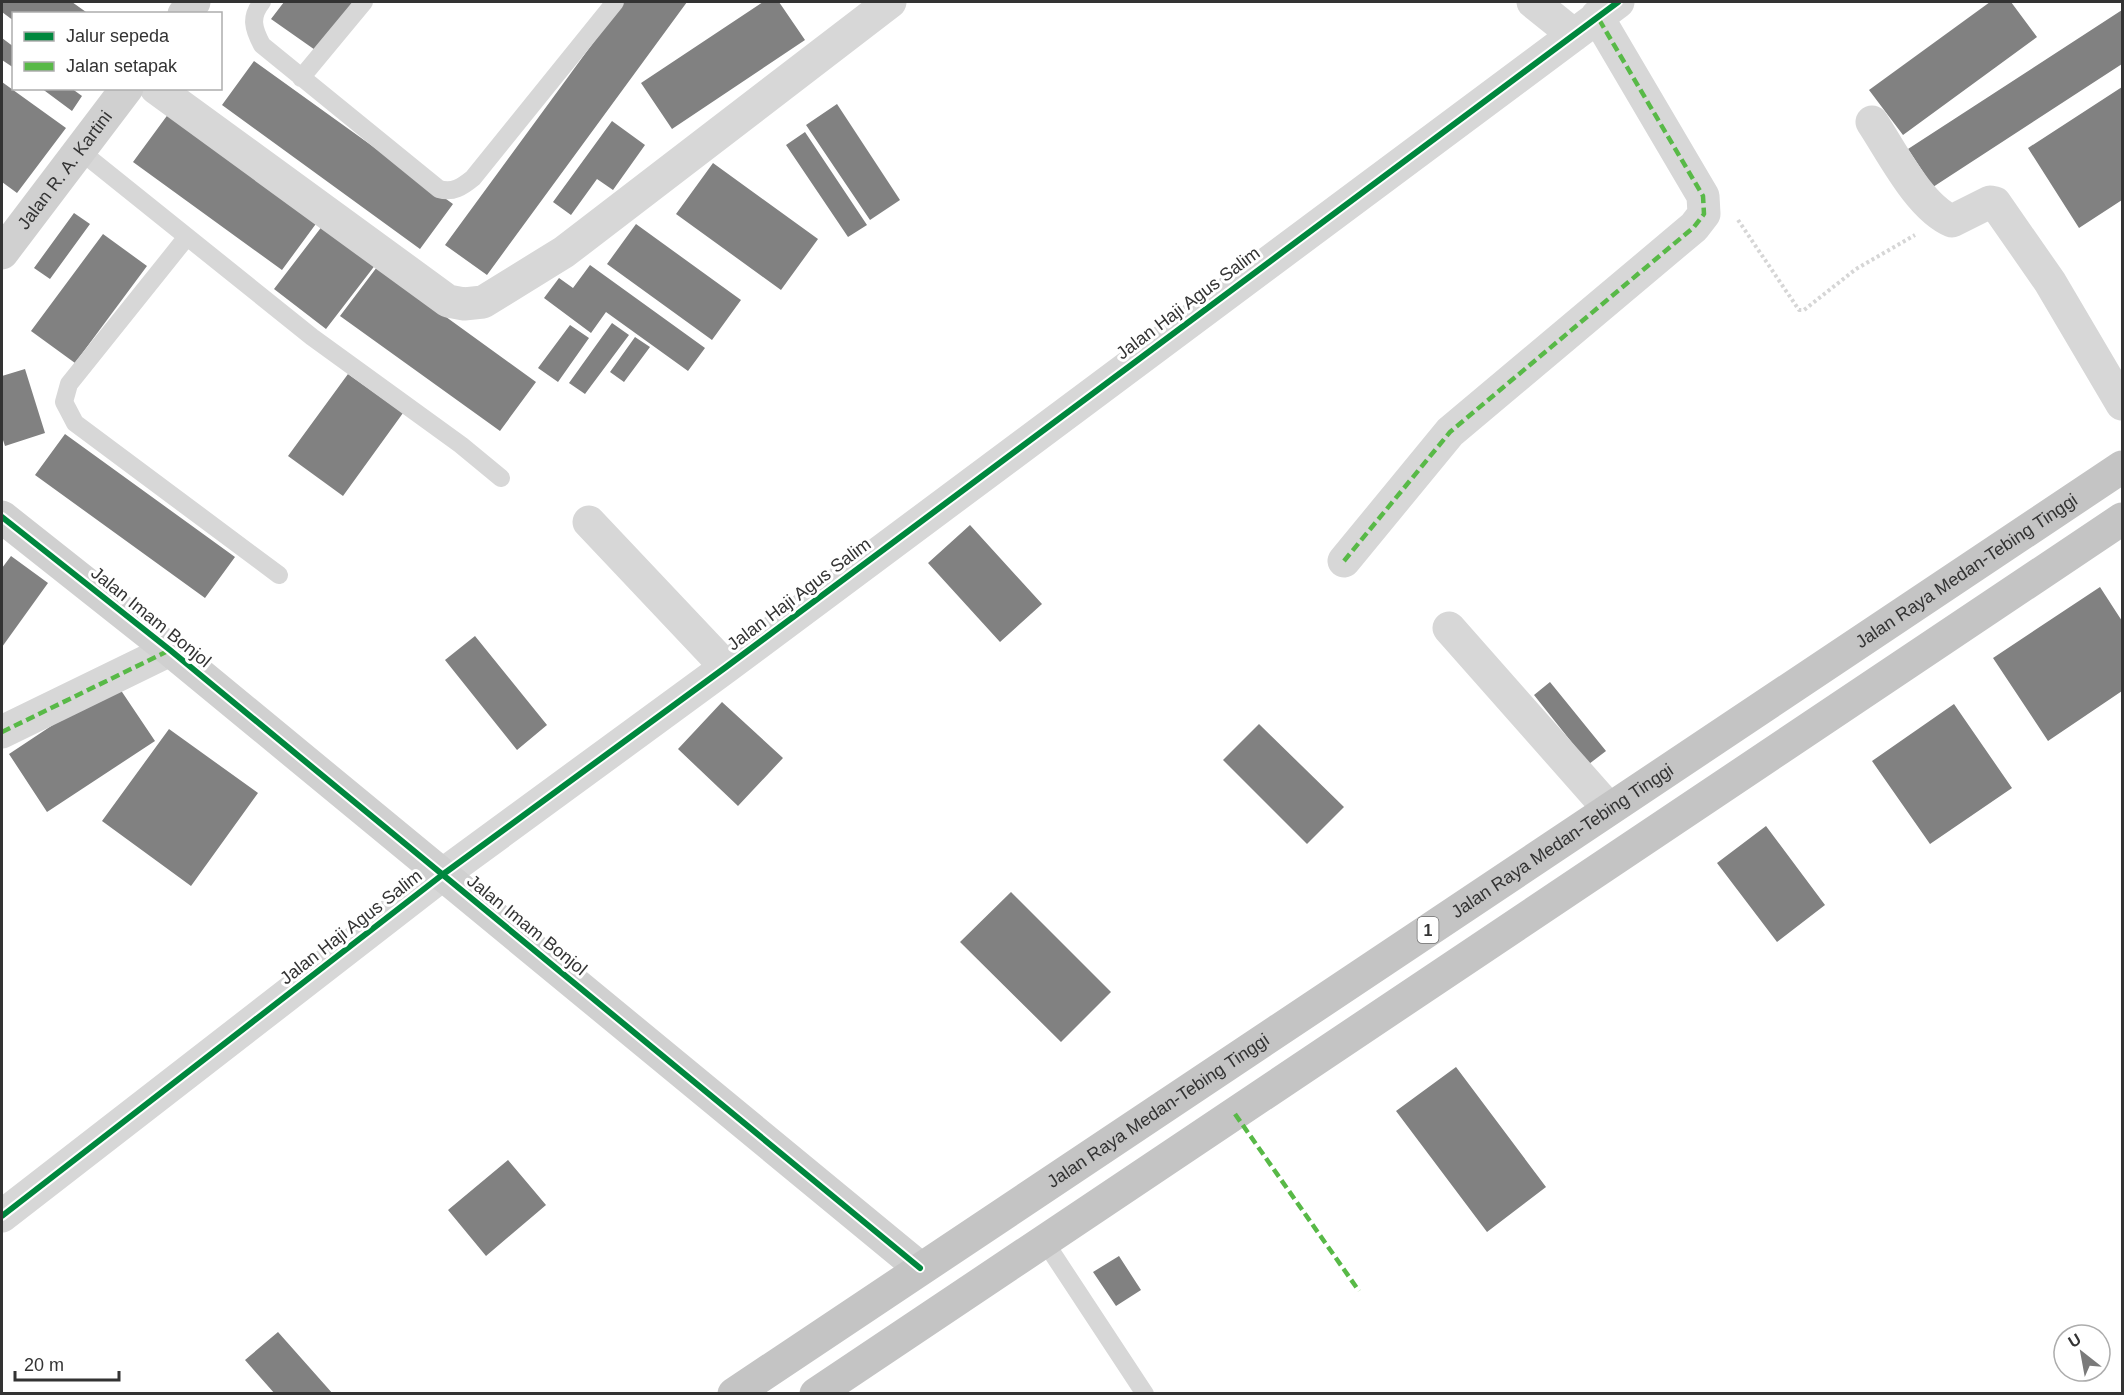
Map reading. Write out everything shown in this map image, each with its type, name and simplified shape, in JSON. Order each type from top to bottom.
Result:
[{"type":"highway","name":"Jalan Raya Medan-Tebing Tinggi","points":[[734,1394],[2122,467]]},
{"type":"highway","points":[[816,1394],[2122,519]]},
{"type":"highway","points":[[1126,1131],[1153,1169]]},
{"type":"street","points":[[159,90],[448,301],[464,304],[483,302],[564,252],[890,2]]},
{"type":"street","points":[[1344,561],[1450,432],[1695,227],[1704,214],[1703,196],[1596,17],[1533,2]]},
{"type":"street","name":"Jalan Haji Agus Salim","points":[[2,1216],[442,875],[726,667],[1596,17]]},
{"type":"street","name":"Jalan R. A. Kartini","points":[[2,253],[125,90]]},
{"type":"street","points":[[1872,122],[1925,201],[1940,216],[1952,221],[1990,202],[1995,203],[2049,282],[2122,404]]},
{"type":"street","name":"Jalan Imam Bonjol","points":[[2,517],[170,650],[921,1268]]},
{"type":"street","points":[[589,522],[726,667]]},
{"type":"street","points":[[1449,628],[1609,809]]},
{"type":"street","points":[[2,732],[170,650]]},
{"type":"lane","points":[[262,2],[255,10],[253,20],[262,45],[439,189],[452,191],[473,178],[615,2]]},
{"type":"lane","points":[[302,78],[364,2]]},
{"type":"lane","points":[[79,150],[312,337],[461,445],[501,478]]},
{"type":"lane","points":[[186,237],[69,384],[64,402],[75,423],[279,575]]},
{"type":"lane","points":[[1045,1242],[1145,1394]]},
{"type":"path","points":[[1703,196],[1734,216],[1799,310],[1804,310],[1856,269],[1934,224],[1940,216]]},
{"type":"building","points":[[2,2],[72,2],[86,12],[12,12],[12,20],[2,12]]},
{"type":"building","points":[[284,2],[355,2],[318,52],[271,19]]},
{"type":"building","points":[[623,2],[687,2],[487,275],[445,245]]},
{"type":"building","points":[[763,2],[779,2],[805,40],[672,129],[641,83]]},
{"type":"building","points":[[1990,2],[2011,2],[2037,37],[1903,135],[1869,90]]},
{"type":"building","points":[[2122,10],[2122,64],[1933,187],[1908,149]]},
{"type":"building","points":[[2,38],[12,46],[12,67],[2,60]]},
{"type":"building","points":[[254,61],[453,204],[420,249],[222,105]]},
{"type":"building","points":[[2,82],[66,128],[17,193],[2,182]]},
{"type":"building","points":[[2122,87],[2122,200],[2079,228],[2028,148]]},
{"type":"building","points":[[44,90],[74,90],[82,96],[72,111]]},
{"type":"building","points":[[837,104],[900,200],[870,220],[806,125]]},
{"type":"building","points":[[169,113],[318,221],[282,270],[133,162]]},
{"type":"building","points":[[612,121],[645,145],[613,190],[597,179],[571,215],[553,202]]},
{"type":"building","points":[[805,132],[867,225],[848,237],[786,145]]},
{"type":"building","points":[[713,163],[818,239],[781,290],[676,214]]},
{"type":"building","points":[[74,213],[90,224],[50,279],[34,268]]},
{"type":"building","points":[[636,224],[741,300],[712,340],[607,264]]},
{"type":"building","points":[[323,225],[376,264],[326,329],[274,289]]},
{"type":"building","points":[[103,234],[147,266],[75,363],[31,331]]},
{"type":"building","points":[[590,265],[705,348],[688,371],[606,312],[591,333],[544,298],[559,278],[573,288]]},
{"type":"building","points":[[377,267],[536,382],[500,431],[340,316]]},
{"type":"building","points":[[612,323],[629,335],[585,394],[569,383]]},
{"type":"building","points":[[570,325],[589,338],[558,382],[538,368]]},
{"type":"building","points":[[635,337],[650,347],[624,382],[610,372]]},
{"type":"building","points":[[25,369],[45,433],[5,446],[2,437],[2,376]]},
{"type":"building","points":[[348,374],[403,413],[343,496],[288,456]]},
{"type":"building","points":[[65,434],[235,557],[205,598],[35,475]]},
{"type":"building","points":[[970,525],[1042,604],[1000,642],[928,563]]},
{"type":"building","points":[[11,556],[48,583],[2,647],[2,568]]},
{"type":"building","points":[[2100,587],[2122,621],[2122,691],[2048,741],[1993,658]]},
{"type":"building","points":[[475,636],[547,725],[517,750],[445,660]]},
{"type":"building","points":[[1550,682],[1606,751],[1589,764],[1534,695]]},
{"type":"building","points":[[116,683],[155,741],[47,812],[9,754]]},
{"type":"building","points":[[722,702],[783,758],[738,806],[678,749]]},
{"type":"building","points":[[1954,704],[2012,788],[1930,844],[1872,761]]},
{"type":"building","points":[[1259,724],[1344,807],[1307,844],[1223,760]]},
{"type":"building","points":[[169,729],[258,793],[191,886],[102,821]]},
{"type":"building","points":[[1766,826],[1825,905],[1777,942],[1717,863]]},
{"type":"building","points":[[1011,892],[1111,992],[1061,1042],[960,942]]},
{"type":"building","points":[[1456,1067],[1546,1187],[1487,1232],[1396,1111]]},
{"type":"building","points":[[508,1160],[546,1205],[486,1256],[448,1210]]},
{"type":"building","points":[[1119,1256],[1141,1290],[1116,1306],[1093,1272]]},
{"type":"building","points":[[278,1332],[333,1394],[275,1394],[245,1360]]},
{"type":"marked path","points":[[1344,561],[1450,432],[1694,227],[1704,214],[1703,196],[1597,16]]},
{"type":"marked path","points":[[2,732],[170,650]]},
{"type":"marked path","points":[[1235,1114],[1359,1291]]},
{"type":"cycle path","points":[[2,1216],[442,875],[726,667],[1618,2]]},
{"type":"cycle path","points":[[2,517],[170,650],[920,1268]]}]
